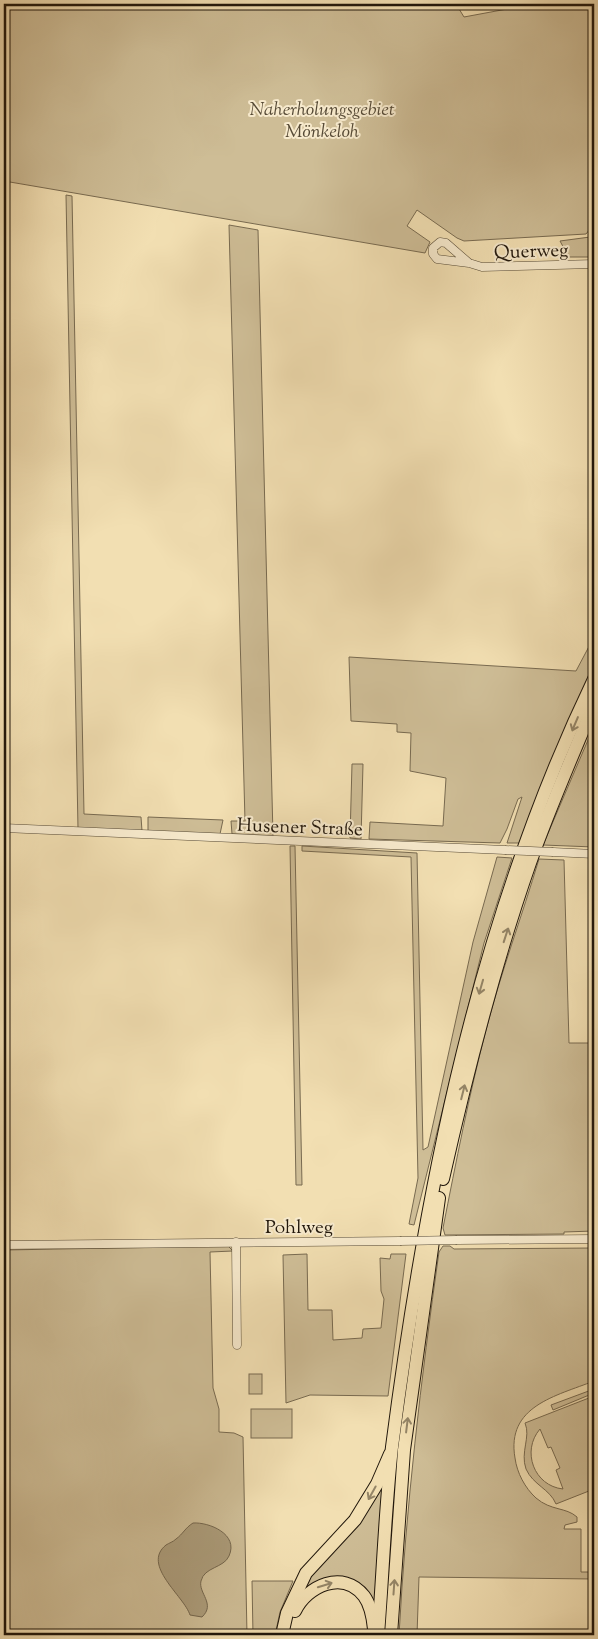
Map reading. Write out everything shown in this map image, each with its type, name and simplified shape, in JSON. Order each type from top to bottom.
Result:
[{"type":"highway","points":[[377,1635],[392,1450],[426,1225],[454,1084],[515,873],[537,813],[594,679]]},
{"type":"highway","points":[[391,1635],[404,1450],[440,1196],[463,1092],[502,946],[546,821],[594,704]]},
{"type":"highway","points":[[282,1635],[288,1613],[306,1573],[354,1520],[377,1484],[384,1463],[392,1450]]},
{"type":"highway","points":[[288,1635],[292,1618],[300,1601],[322,1585],[334,1582],[345,1584],[358,1590],[365,1598],[377,1635]]},
{"type":"street","name":"Querweg","points":[[469,263],[490,268],[594,264]]},
{"type":"street","name":"Husener Straße","points":[[4,828],[594,854]]},
{"type":"street","name":"Pohlweg","points":[[4,1245],[594,1239]]},
{"type":"street","points":[[236,1242],[237,1345]]},
{"type":"green space","name":"Naherholungsgebiet Mönkeloh","points":[[4,4],[456,4],[464,17],[534,4],[594,4],[594,224],[586,234],[464,241],[417,210],[407,226],[430,242],[425,253],[4,181]]},
{"type":"green space","points":[[66,195],[72,196],[84,814],[141,817],[142,831],[78,829]]},
{"type":"green space","points":[[229,225],[258,230],[273,836],[232,834],[231,821],[245,821]]},
{"type":"green space","points":[[594,234],[594,257],[564,257],[566,252],[560,241],[590,237]]},
{"type":"green space","points":[[594,637],[594,669],[520,843],[507,843],[522,797],[518,799],[500,843],[369,839],[370,822],[443,826],[446,778],[410,771],[411,733],[397,732],[397,724],[351,721],[349,657],[576,671]]},
{"type":"green space","points":[[594,726],[594,847],[543,845]]},
{"type":"green space","points":[[352,764],[363,764],[361,839],[350,838]]},
{"type":"green space","points":[[148,817],[223,820],[220,834],[148,832]]},
{"type":"green space","points":[[290,846],[295,846],[302,1185],[296,1185]]},
{"type":"green space","points":[[302,846],[417,853],[423,1150],[428,1147],[473,942],[497,857],[512,858],[484,943],[414,1225],[409,1224],[418,1178],[411,857],[302,851]]},
{"type":"green space","points":[[539,859],[564,860],[569,1043],[594,1043],[594,1231],[564,1232],[564,1234],[445,1235],[443,1228],[480,1054],[498,987]]},
{"type":"green space","points":[[5,1033],[6,1167],[4,1167]]},
{"type":"green space","points":[[228,1246],[233,1251],[210,1252],[213,1388],[219,1409],[219,1432],[234,1433],[243,1437],[247,1635],[4,1635],[4,1250]]},
{"type":"green space","points":[[443,1246],[450,1246],[454,1249],[594,1248],[594,1381],[550,1398],[537,1406],[526,1415],[518,1426],[514,1440],[518,1469],[528,1490],[547,1505],[577,1517],[577,1522],[565,1525],[564,1529],[581,1529],[581,1572],[594,1572],[594,1579],[419,1577],[417,1635],[399,1635],[410,1491],[420,1395],[439,1252]]},
{"type":"green space","points":[[307,1254],[308,1310],[332,1310],[333,1340],[362,1338],[363,1329],[381,1328],[384,1299],[381,1291],[380,1258],[390,1259],[391,1254],[406,1254],[388,1396],[310,1395],[286,1403],[283,1255]]},
{"type":"green space","points":[[249,1374],[262,1374],[262,1394],[249,1394]]},
{"type":"green space","points":[[594,1389],[594,1393],[553,1410],[551,1405]]},
{"type":"green space","points":[[594,1396],[594,1489],[556,1504],[550,1494],[533,1479],[526,1469],[524,1457],[527,1428],[525,1423]],"holes":[[[540,1429],[548,1448],[551,1447],[560,1468],[556,1470],[563,1489],[544,1481],[534,1466],[531,1457],[532,1447],[534,1438]]]},
{"type":"green space","points":[[251,1409],[292,1409],[292,1438],[251,1438]]},
{"type":"green space","points":[[388,1468],[376,1613],[347,1581],[299,1598],[304,1585]]},
{"type":"green space","points":[[252,1581],[293,1581],[280,1612],[275,1635],[253,1635]]},
{"type":"shaded area","points":[[193,1523],[214,1527],[221,1531],[230,1541],[231,1548],[229,1556],[223,1563],[203,1576],[201,1585],[207,1608],[202,1617],[190,1615],[166,1580],[158,1562],[160,1553],[166,1545],[175,1540]]}]
